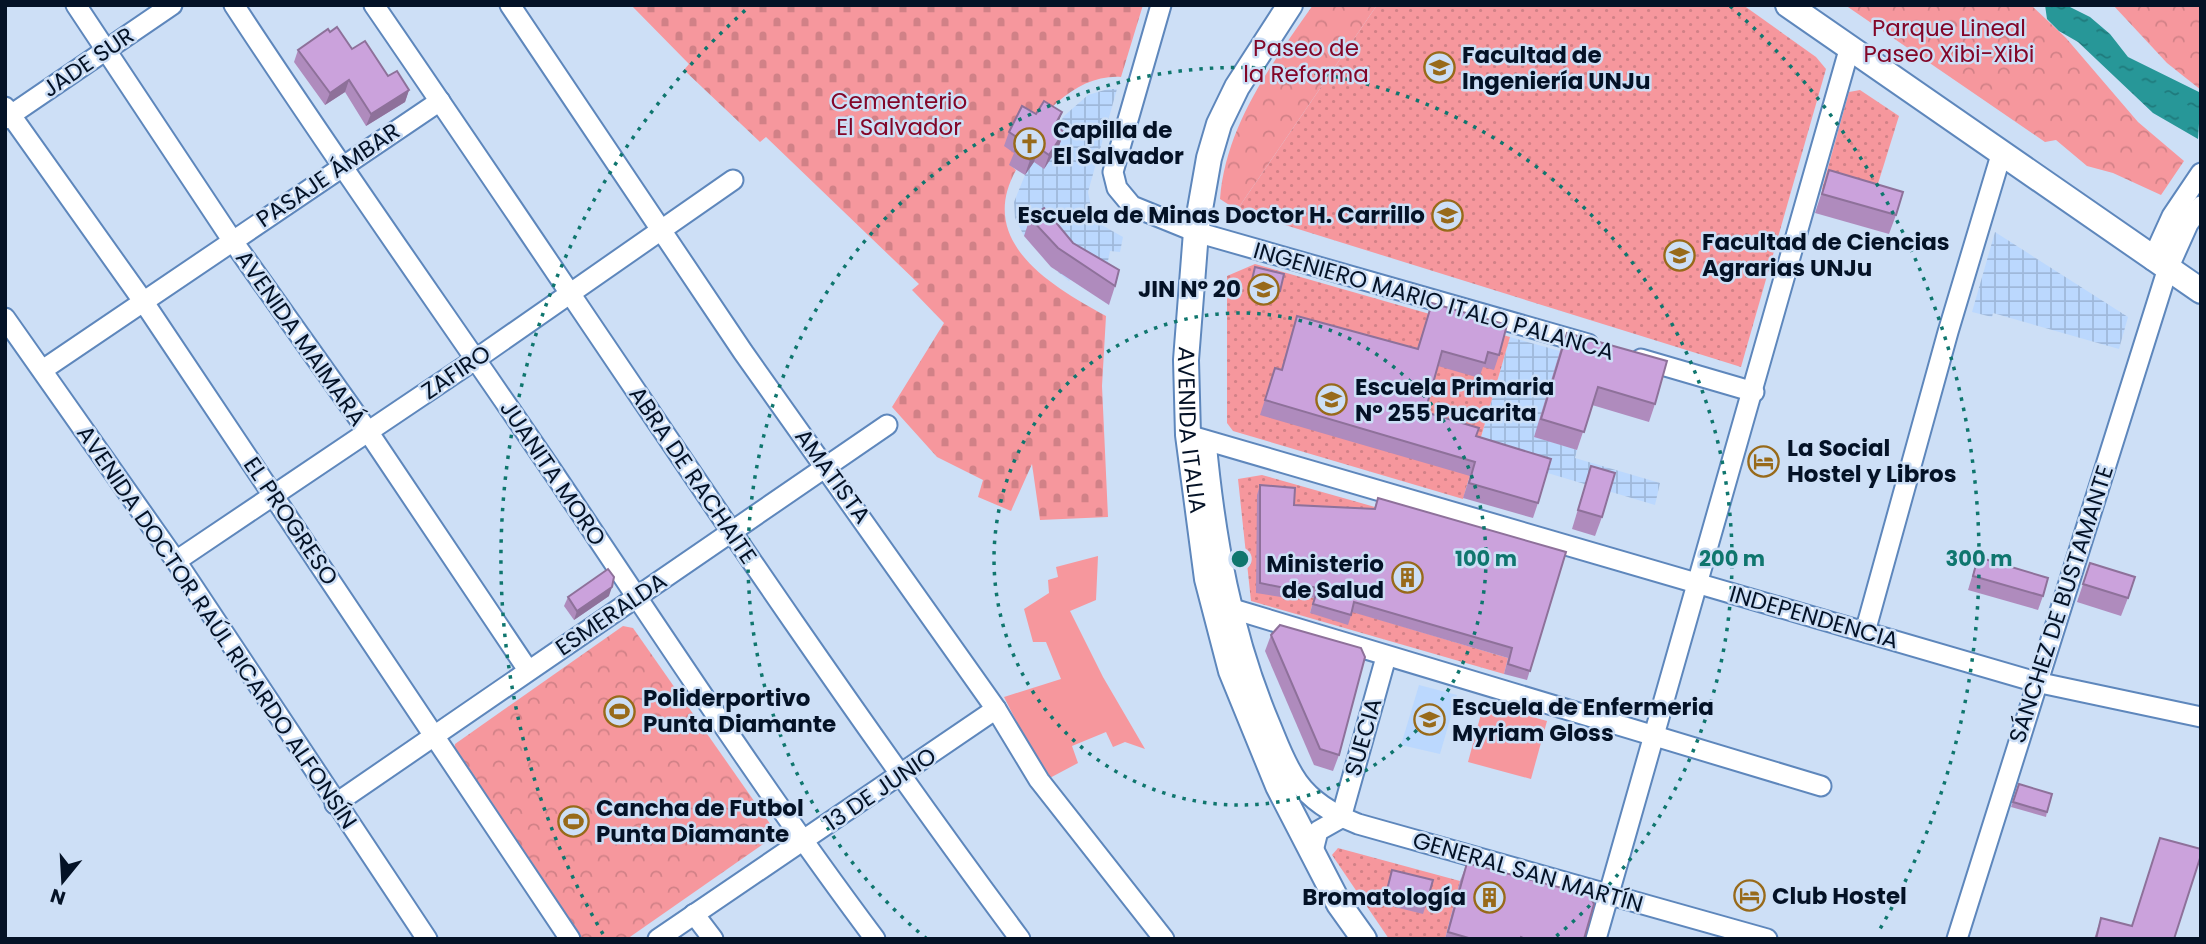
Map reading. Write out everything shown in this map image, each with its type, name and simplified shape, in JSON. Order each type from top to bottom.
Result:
[{"type":"main road","name":"AVENIDA ITALIA","points":[[1290,5],[1237,87],[1219,124],[1200,198],[1186,360],[1197,438],[1207,579],[1231,671],[1261,751],[1312,855],[1339,904],[1364,939]]},
{"type":"main road","points":[[1788,5],[1849,50],[2201,291]]},
{"type":"street","name":"AVENIDA MAIMARÁ","points":[[76,5],[232,240],[367,430],[528,670]]},
{"type":"street","name":"JADE SUR","points":[[7,114],[172,5]]},
{"type":"street","name":"JUANITA MORO","points":[[234,5],[340,166],[476,359],[802,841],[875,939]]},
{"type":"street","name":"ABRA DE RACHAITE","points":[[374,5],[900,776],[1020,939]]},
{"type":"street","name":"AMATISTA","points":[[510,5],[743,352],[826,465],[996,709],[1039,780],[1164,939]]},
{"type":"street","name":"INGENIERO MARIO ITALO PALANCA","points":[[1161,5],[1113,172],[1120,193],[1132,206],[1196,232],[1754,391]]},
{"type":"street","points":[[1596,939],[1652,735],[1699,585],[1849,50]]},
{"type":"street","name":"PASAJE ÁMBAR","points":[[44,369],[340,166],[440,101]]},
{"type":"street","name":"EL PROGRESO","points":[[7,114],[143,301],[570,939]]},
{"type":"street","points":[[1864,632],[2001,155]]},
{"type":"street","points":[[2180,220],[2201,173]]},
{"type":"street","name":"ZAFIRO","points":[[176,561],[273,493],[476,359],[733,180]]},
{"type":"street","points":[[2180,220],[2201,206]]},
{"type":"street","name":"SÁNCHEZ DE BUSTAMANTE","points":[[1957,939],[2160,265],[2180,220]]},
{"type":"street","name":"AVENIDA DOCTOR RAÚL RICARDO ALFONSÍN","points":[[5,318],[44,369],[176,561],[427,939]]},
{"type":"street","name":"ESMERALDA","points":[[335,804],[887,425]]},
{"type":"street","name":"INDEPENDENCIA","points":[[1197,438],[2036,682],[2201,717]]},
{"type":"street","name":"AVENIDA ITALIA","points":[[1197,438],[1244,657],[1286,761],[1298,782],[1319,804],[1341,818]]},
{"type":"street","points":[[1233,609],[1385,657],[1821,786]]},
{"type":"street","name":"SUECIA","points":[[1341,818],[1385,657]]},
{"type":"street","name":"13 DE JUNIO","points":[[658,939],[996,709]]},
{"type":"street","points":[[1312,855],[1318,831],[1341,818]]},
{"type":"street","name":"GENERAL SAN MARTÍN","points":[[1341,818],[1767,939]]},
{"type":"street","points":[[694,914],[713,939]]},
{"type":"shaded area","points":[[1117,89],[1088,192],[1092,212],[1100,224],[1123,237],[1120,252],[1110,251],[1104,281],[1078,269],[1069,281],[1058,272],[1070,256],[1037,227],[1024,236],[1015,218],[1014,202],[1025,175],[1064,116],[1088,95]]},
{"type":"shaded area","points":[[1995,232],[2128,317],[2119,349],[1993,313],[1992,317],[1972,312]]},
{"type":"shaded area","points":[[1510,337],[1560,351],[1535,437],[1577,450],[1575,458],[1660,483],[1655,505],[1477,452]]},
{"type":"shaded area","name":"Escuela de Enfermeria Myriam Gloss","points":[[1419,685],[1457,695],[1440,754],[1401,745]]},
{"type":"green space","name":"Cementerio El Salvador","points":[[631,5],[1143,5],[1121,77],[1103,78],[1086,84],[1055,104],[1030,134],[1010,165],[1016,170],[1006,196],[1005,219],[1012,240],[1025,259],[1063,291],[1106,316],[1102,386],[1108,517],[1040,520],[1032,464],[1011,511],[978,497],[983,480],[937,457],[892,407],[944,323],[912,290],[919,284],[766,137],[760,142],[684,70],[689,64]]},
{"type":"green space","name":"Paseo de la Reforma","points":[[1313,5],[1377,5],[1237,210],[1220,199],[1231,146],[1253,97]]},
{"type":"green space","points":[[1377,5],[1743,5],[1816,57],[1826,69],[1741,367],[1237,210]]},
{"type":"green space","name":"Parque Lineal Paseo Xibi-Xibi","points":[[1845,5],[2031,5],[2066,38],[2138,122],[2184,161],[2161,195],[2113,173],[2087,166],[2056,140],[2045,142]]},
{"type":"green space","points":[[2113,5],[2201,5],[2201,90],[2167,63]]},
{"type":"green space","points":[[1860,90],[1899,116],[1872,203],[1822,189],[1849,92]]},
{"type":"green space","points":[[1255,264],[1510,337],[1463,499],[1233,431],[1227,423],[1227,276]]},
{"type":"green space","points":[[1262,475],[1375,507],[1371,518],[1288,592],[1314,598],[1310,613],[1351,611],[1508,658],[1504,674],[1251,601],[1238,479]]},
{"type":"green space","points":[[1098,556],[1096,600],[1070,611],[1103,677],[1145,749],[1125,742],[1113,747],[1106,732],[1072,746],[1078,763],[1046,780],[1004,697],[1061,679],[1046,642],[1033,642],[1024,609],[1049,593],[1048,580],[1058,577],[1056,567]]},
{"type":"green space","points":[[623,626],[633,628],[773,828],[772,838],[627,939],[583,939],[454,754],[455,744]]},
{"type":"green space","points":[[1484,703],[1547,721],[1531,779],[1468,762]]},
{"type":"green space","points":[[1338,848],[1460,881],[1445,939],[1389,939],[1332,855]]},
{"type":"water","points":[[2045,5],[2066,5],[2090,17],[2110,34],[2128,57],[2201,93],[2198,139],[2153,113],[2078,42],[2059,31],[2047,19]]},
{"type":"building","points":[[337,27],[352,49],[365,41],[388,76],[397,71],[409,90],[371,114],[349,80],[330,93],[298,50],[328,29],[330,32]]},
{"type":"building","name":"Capilla de El Salvador","points":[[1044,101],[1062,112],[1055,125],[1064,132],[1049,155],[1039,148],[1030,160],[1015,151],[1021,140],[1009,132],[1022,106],[1036,114]]},
{"type":"building","points":[[1829,170],[1903,192],[1896,215],[1822,194]]},
{"type":"building","points":[[1044,208],[1073,243],[1119,270],[1115,286],[1058,248],[1030,218]]},
{"type":"building","points":[[1255,267],[1284,274],[1280,291],[1251,284]]},
{"type":"building","name":"Escuela Primaria Nº 255 Pucarita","points":[[1432,303],[1507,325],[1499,355],[1488,352],[1485,363],[1442,351],[1425,412],[1479,428],[1476,436],[1551,459],[1538,503],[1469,483],[1475,462],[1265,400],[1275,368],[1282,370],[1297,316],[1418,349]]},
{"type":"building","points":[[1567,333],[1667,361],[1655,404],[1598,387],[1584,432],[1541,419]]},
{"type":"building","points":[[1591,466],[1615,473],[1602,517],[1578,510]]},
{"type":"building","name":"Ministerio de Salud","points":[[1260,485],[1295,488],[1294,505],[1375,509],[1378,498],[1566,552],[1530,671],[1508,664],[1512,648],[1354,602],[1351,615],[1313,604],[1318,588],[1292,583],[1290,589],[1260,583]]},
{"type":"building","points":[[1978,557],[2048,578],[2043,596],[1973,576]]},
{"type":"building","points":[[2090,563],[2135,577],[2128,598],[2083,584]]},
{"type":"building","points":[[608,569],[614,577],[612,587],[577,611],[568,597]]},
{"type":"building","points":[[1280,625],[1361,648],[1365,657],[1339,755],[1320,749],[1271,635]]},
{"type":"building","points":[[2019,784],[2052,794],[2047,812],[2013,802]]},
{"type":"building","points":[[2160,838],[2201,849],[2174,939],[2096,939],[2101,918],[2132,926]]},
{"type":"building","name":"Bromatología","points":[[1467,863],[1589,895],[1594,904],[1584,939],[1472,939],[1448,932]]},
{"type":"building","points":[[1392,870],[1433,880],[1426,905],[1386,894]]},
{"type":"place","name":"Facultad de Ingeniería UNJu","points":[[1439,68]]},
{"type":"place","name":"Capilla de El Salvador","points":[[1030,143]]},
{"type":"place","name":"Escuela de Minas Doctor H. Carrillo","points":[[1448,215]]},
{"type":"place","name":"Facultad de Ciencias Agrarias UNJu","points":[[1679,255]]},
{"type":"place","name":"JIN Nº 20","points":[[1264,289]]},
{"type":"place","name":"Escuela Primaria Nº 255 Pucarita","points":[[1332,400]]},
{"type":"place","name":"La Social Hostel y Libros","points":[[1764,461]]},
{"type":"place","name":"Ministerio de Salud","points":[[1407,577]]},
{"type":"place","name":"Poliderportivo Punta Diamante","points":[[620,711]]},
{"type":"place","name":"Escuela de Enfermeria Myriam Gloss","points":[[1429,720]]},
{"type":"place","name":"Cancha de Futbol Punta Diamante","points":[[573,821]]},
{"type":"place","name":"Club Hostel","points":[[1749,896]]},
{"type":"place","name":"Bromatología","points":[[1489,897]]}]
